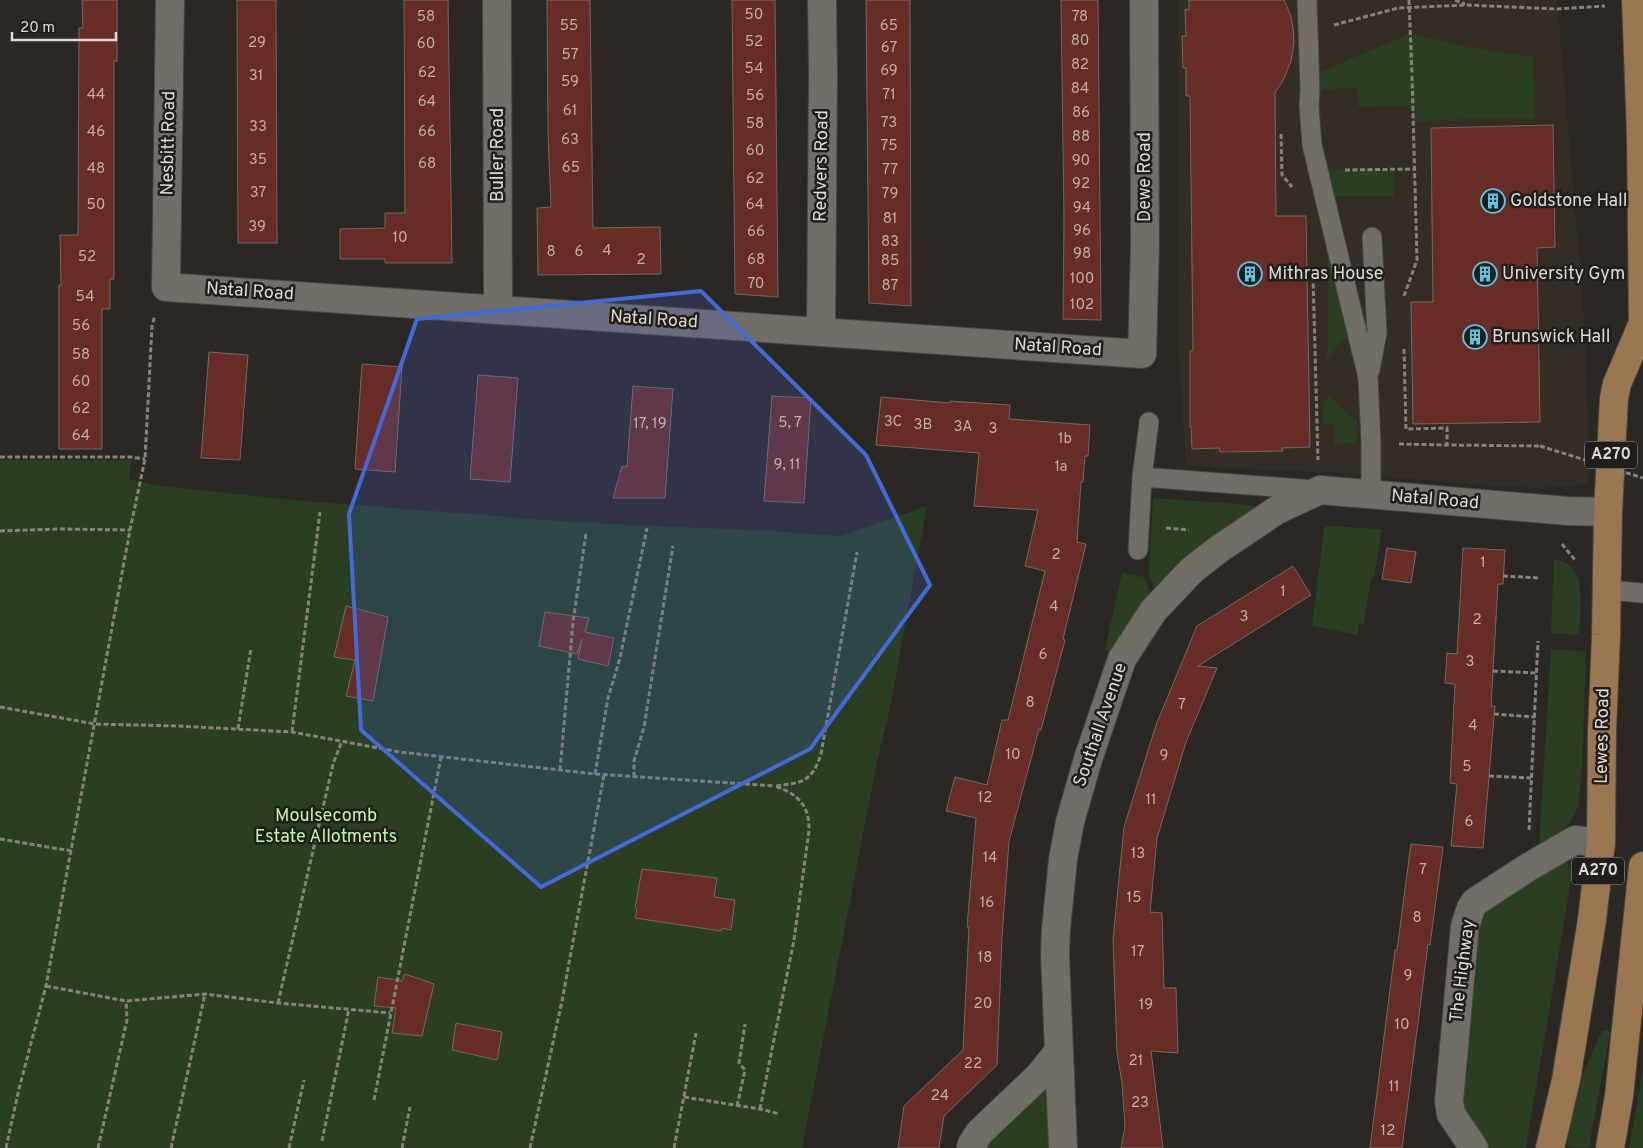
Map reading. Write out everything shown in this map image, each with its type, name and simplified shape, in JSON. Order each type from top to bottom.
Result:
[{"type":"main road","name":"Lewes Road","points":[[1550,1148],[1566,1080],[1592,920],[1601,843],[1608,512],[1614,398],[1617,384],[1642,326],[1641,136],[1636,3]]},
{"type":"main road","name":"A270","points":[[1610,1148],[1618,1096],[1643,866]]},
{"type":"street","name":"Nesbitt Road","points":[[166,286],[170,0]]},
{"type":"street","name":"Buller Road","points":[[497,0],[498,310]]},
{"type":"street","name":"Redvers Road","points":[[821,332],[822,0]]},
{"type":"street","name":"Dewe Road","points":[[1142,354],[1145,245],[1144,0]]},
{"type":"street","name":"Natal Road","points":[[166,286],[1142,354]]},
{"type":"street","name":"Natal Road","points":[[1320,490],[1568,511],[1608,512]]},
{"type":"street","name":"Southall Avenue","points":[[1063,1148],[1055,956],[1062,873],[1070,822],[1088,759],[1122,659],[1138,633],[1169,593],[1192,570],[1225,544],[1277,510],[1320,490]]},
{"type":"street","name":"The Highway","points":[[1474,1148],[1451,1114],[1449,1101],[1465,926],[1471,908],[1475,902],[1527,868],[1575,840],[1601,843]]},
{"type":"street","points":[[971,1148],[979,1132],[1040,1075],[1058,1052]]},
{"type":"lane","points":[[1307,0],[1309,106],[1312,145],[1368,378],[1371,494]]},
{"type":"lane","points":[[1368,378],[1377,333],[1372,237]]},
{"type":"lane","points":[[1138,550],[1142,477],[1149,422]]},
{"type":"lane","name":"Natal Road","points":[[1142,477],[1320,490]]},
{"type":"lane","points":[[1606,590],[1643,593]]},
{"type":"path","points":[[1403,298],[1417,260],[1409,0]]},
{"type":"path","points":[[1455,0],[1466,5]]},
{"type":"path","points":[[1344,23],[1398,8],[1466,5],[1557,8],[1636,3]]},
{"type":"path","points":[[1281,131],[1282,174],[1294,190]]},
{"type":"path","points":[[1318,170],[1414,168]]},
{"type":"path","points":[[1313,274],[1320,490]]},
{"type":"path","points":[[6,1148],[19,1089],[46,986],[130,530],[145,459],[152,326],[157,307],[166,286]]},
{"type":"path","points":[[1404,345],[1406,429],[1447,428],[1447,445]]},
{"type":"path","points":[[1396,444],[1540,446],[1643,478]]},
{"type":"path","points":[[0,457],[130,457],[145,459]]},
{"type":"path","points":[[292,732],[320,512]]},
{"type":"path","points":[[1139,526],[1192,530],[1219,536],[1225,544]]},
{"type":"path","points":[[595,774],[608,698],[620,658],[647,528]]},
{"type":"path","points":[[0,531],[59,529],[130,530]]},
{"type":"path","points":[[560,770],[573,622],[586,533]]},
{"type":"path","points":[[634,777],[634,761],[644,727],[673,546]]},
{"type":"path","points":[[0,707],[95,724],[292,732],[400,752],[604,775],[775,786],[800,782],[812,774],[821,754],[858,552]]},
{"type":"path","points":[[1503,576],[1540,578]]},
{"type":"path","points":[[1527,868],[1538,641]]},
{"type":"path","points":[[238,729],[251,648]]},
{"type":"path","points":[[1493,671],[1536,674]]},
{"type":"path","points":[[1494,714],[1535,717]]},
{"type":"path","points":[[278,1003],[333,764],[342,741]]},
{"type":"path","points":[[374,1100],[441,757]]},
{"type":"path","points":[[530,1148],[562,1000],[604,775]]},
{"type":"path","points":[[1489,776],[1531,778]]},
{"type":"path","points":[[760,1109],[794,940],[809,831],[809,819],[802,803],[790,792],[775,786]]},
{"type":"path","points":[[0,839],[72,851]]},
{"type":"path","points":[[46,986],[126,1001],[205,994],[390,1013]]},
{"type":"path","points":[[171,1148],[205,994]]},
{"type":"path","points":[[98,1148],[127,1020],[126,1001]]},
{"type":"path","points":[[322,1141],[349,1009]]},
{"type":"path","points":[[737,1106],[745,1070],[738,1063],[745,1024]]},
{"type":"path","points":[[674,1148],[696,1033]]},
{"type":"path","points":[[288,1148],[304,1080]]},
{"type":"path","points":[[684,1097],[780,1114]]},
{"type":"path","points":[[402,1148],[410,1107]]},
{"type":"highlighted area","points":[[701,291],[866,455],[930,585],[810,749],[541,887],[361,730],[349,514],[417,319]]},
{"type":"shaded area","points":[[1178,0],[1557,0],[1583,300],[1589,450],[1587,484],[1539,488],[1346,473],[1186,466],[1178,344]]},
{"type":"green space","points":[[1411,33],[1472,48],[1533,57],[1535,119],[1483,118],[1413,122],[1412,106],[1358,107],[1357,88],[1310,90],[1309,77]]},
{"type":"green space","points":[[1394,169],[1394,196],[1325,196],[1319,170]]},
{"type":"green space","points":[[1329,213],[1357,331],[1339,345],[1327,365]]},
{"type":"green space","points":[[1330,394],[1337,405],[1357,420],[1357,442],[1334,445],[1334,424],[1323,424],[1323,404]]},
{"type":"green space","name":"Moulsecomb Estate Allotments","points":[[0,460],[131,460],[129,479],[155,485],[293,500],[569,522],[841,536],[927,506],[890,708],[878,757],[802,1148],[0,1148]]},
{"type":"green space","points":[[1153,498],[1239,504],[1264,508],[1156,593],[1149,576]]},
{"type":"green space","points":[[1328,526],[1382,529],[1374,578],[1371,577],[1364,624],[1359,623],[1357,635],[1312,626],[1324,528]]},
{"type":"green space","points":[[1554,560],[1565,563],[1573,569],[1578,578],[1581,601],[1579,635],[1551,633]]},
{"type":"green space","points":[[1122,573],[1144,577],[1152,595],[1111,651],[1105,650]]},
{"type":"green space","points":[[1551,649],[1586,651],[1582,772],[1578,807],[1569,824],[1539,846]]},
{"type":"green space","points":[[1563,862],[1568,864],[1572,874],[1526,1148],[1490,1148],[1461,1104],[1479,913]]},
{"type":"green space","points":[[1602,1031],[1610,1032],[1589,1147],[1567,1146],[1585,1069]]},
{"type":"green space","points":[[1058,1052],[1063,1148],[971,1148]]},
{"type":"green space","points":[[1643,1069],[1643,1148],[1629,1148]]},
{"type":"building","points":[[82,0],[117,0],[117,61],[114,61],[114,279],[110,279],[110,309],[102,309],[102,449],[59,449],[60,235],[78,235],[79,28],[83,28]]},
{"type":"building","points":[[237,0],[276,0],[277,243],[238,243]]},
{"type":"building","points":[[404,0],[448,0],[452,263],[385,263],[385,259],[340,259],[340,229],[385,228],[385,213],[405,213]]},
{"type":"building","points":[[547,0],[590,0],[593,228],[660,227],[661,274],[538,275],[537,208],[551,207],[548,133]]},
{"type":"building","points":[[732,0],[775,0],[778,297],[735,294]]},
{"type":"building","points":[[866,0],[910,0],[911,306],[869,303]]},
{"type":"building","points":[[1061,0],[1098,0],[1101,320],[1063,319],[1064,220]]},
{"type":"building","name":"Mithras House","points":[[1189,0],[1284,0],[1291,16],[1294,43],[1291,61],[1275,93],[1276,216],[1306,216],[1310,447],[1282,448],[1283,451],[1220,452],[1219,448],[1192,449],[1190,427],[1190,351],[1193,350],[1190,96],[1186,96],[1186,68],[1183,68],[1182,36],[1186,36],[1185,9],[1189,10]]},
{"type":"building","points":[[1553,125],[1555,247],[1537,248],[1540,422],[1413,424],[1411,302],[1433,302],[1431,128]]},
{"type":"building","points":[[209,352],[248,355],[240,460],[201,458]]},
{"type":"building","points":[[362,364],[402,367],[395,472],[355,469]]},
{"type":"building","points":[[478,375],[518,378],[510,482],[470,479]]},
{"type":"building","points":[[633,386],[673,389],[665,498],[613,498],[622,466],[627,467]]},
{"type":"building","points":[[772,396],[811,398],[804,503],[764,501]]},
{"type":"building","points":[[881,397],[950,403],[950,401],[1010,405],[1009,419],[1090,425],[1088,456],[1085,456],[1083,482],[1081,482],[1077,542],[1086,544],[1063,639],[1065,640],[1009,841],[1002,937],[997,1065],[944,1116],[939,1148],[898,1148],[904,1106],[963,1050],[969,927],[967,927],[976,818],[946,811],[955,777],[987,785],[1002,720],[1008,720],[1045,571],[1025,566],[1038,510],[974,506],[979,453],[876,445]]},
{"type":"building","points":[[1387,548],[1416,552],[1411,583],[1382,579]]},
{"type":"building","points":[[1463,548],[1505,550],[1503,584],[1498,584],[1491,706],[1495,706],[1483,848],[1451,846],[1457,784],[1450,783],[1455,684],[1445,683],[1447,653],[1457,654]]},
{"type":"building","points":[[1293,566],[1311,595],[1198,666],[1217,668],[1186,742],[1157,838],[1150,912],[1162,913],[1164,988],[1176,988],[1178,1053],[1151,1051],[1163,1148],[1121,1148],[1125,1126],[1122,1083],[1117,1053],[1113,940],[1124,827],[1156,725],[1197,626]]},
{"type":"building","points":[[346,606],[388,617],[373,701],[346,696],[355,660],[334,657]]},
{"type":"building","points":[[545,612],[589,618],[585,632],[614,638],[608,666],[578,659],[582,639],[577,654],[539,646]]},
{"type":"building","points":[[1411,844],[1443,847],[1430,945],[1428,944],[1402,1148],[1370,1148],[1395,950],[1397,950]]},
{"type":"building","points":[[642,869],[717,878],[714,897],[735,900],[731,930],[722,928],[721,931],[635,918]]},
{"type":"building","points":[[405,974],[434,984],[422,1036],[392,1033],[396,1008],[374,1006],[378,977],[402,981]]},
{"type":"building","points":[[456,1023],[502,1032],[497,1060],[452,1050]]},
{"type":"place","name":"Goldstone Hall","points":[[1493,201]]},
{"type":"place","name":"Mithras House","points":[[1250,274]]},
{"type":"place","name":"University Gym","points":[[1485,274]]},
{"type":"place","name":"Brunswick Hall","points":[[1475,337]]}]
